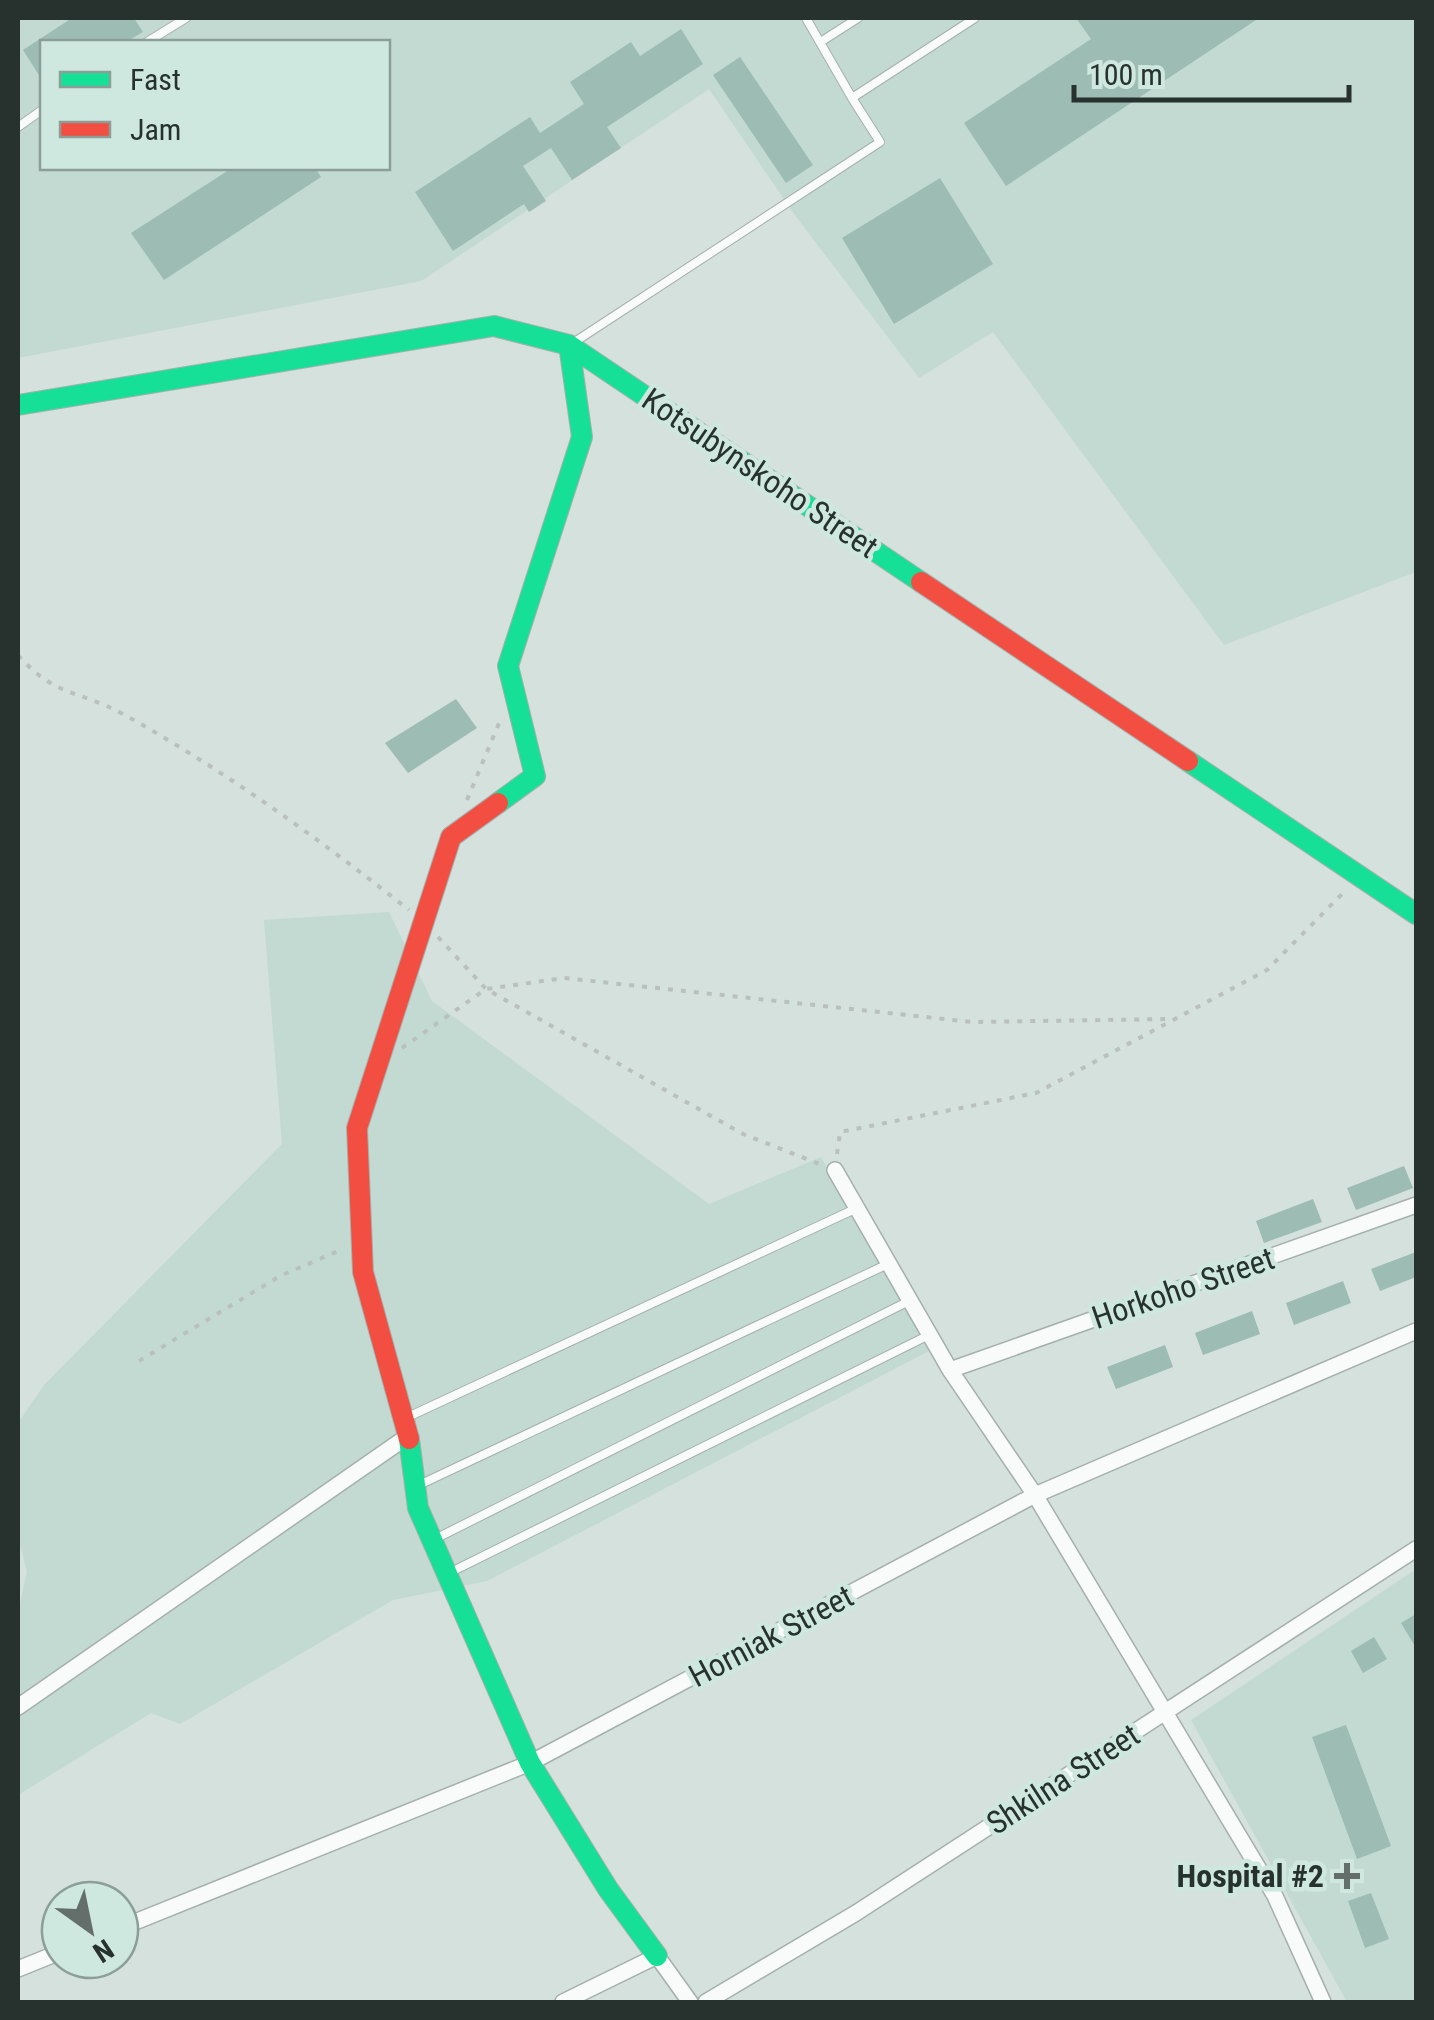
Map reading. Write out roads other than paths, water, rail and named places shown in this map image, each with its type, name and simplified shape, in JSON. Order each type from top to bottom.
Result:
[{"type":"street","name":"Kotsubynskoho Street","points":[[18,405],[494,326],[569,345],[1416,914]]},
{"type":"street","points":[[569,345],[582,436],[508,666],[535,776],[451,837],[358,1128],[363,1272],[407,1427],[418,1508],[530,1763],[608,1889],[690,2002]]},
{"type":"street","points":[[835,1170],[950,1370],[1035,1495],[1275,1896],[1323,2002]]},
{"type":"street","name":"Horkoho Street","points":[[950,1370],[1416,1205]]},
{"type":"street","name":"Horniak Street","points":[[140,1920],[530,1763],[1035,1495],[1416,1331]]},
{"type":"street","points":[[18,1708],[407,1427]]},
{"type":"street","name":"Shkilna Street","points":[[706,2002],[856,1913],[1416,1549]]},
{"type":"street","points":[[563,2002],[658,1956]]},
{"type":"lane","points":[[150,40],[186,18]]},
{"type":"lane","points":[[569,345],[880,142],[806,18]]},
{"type":"lane","points":[[822,41],[858,18]]},
{"type":"lane","points":[[852,98],[975,18]]},
{"type":"lane","points":[[18,127],[40,111]]},
{"type":"lane","points":[[407,1427],[858,1208]]},
{"type":"lane","points":[[415,1487],[890,1263]]},
{"type":"lane","points":[[433,1540],[909,1301]]},
{"type":"lane","points":[[449,1573],[929,1335]]},
{"type":"place","name":"Hospital #2","points":[[1347,1876]]}]
